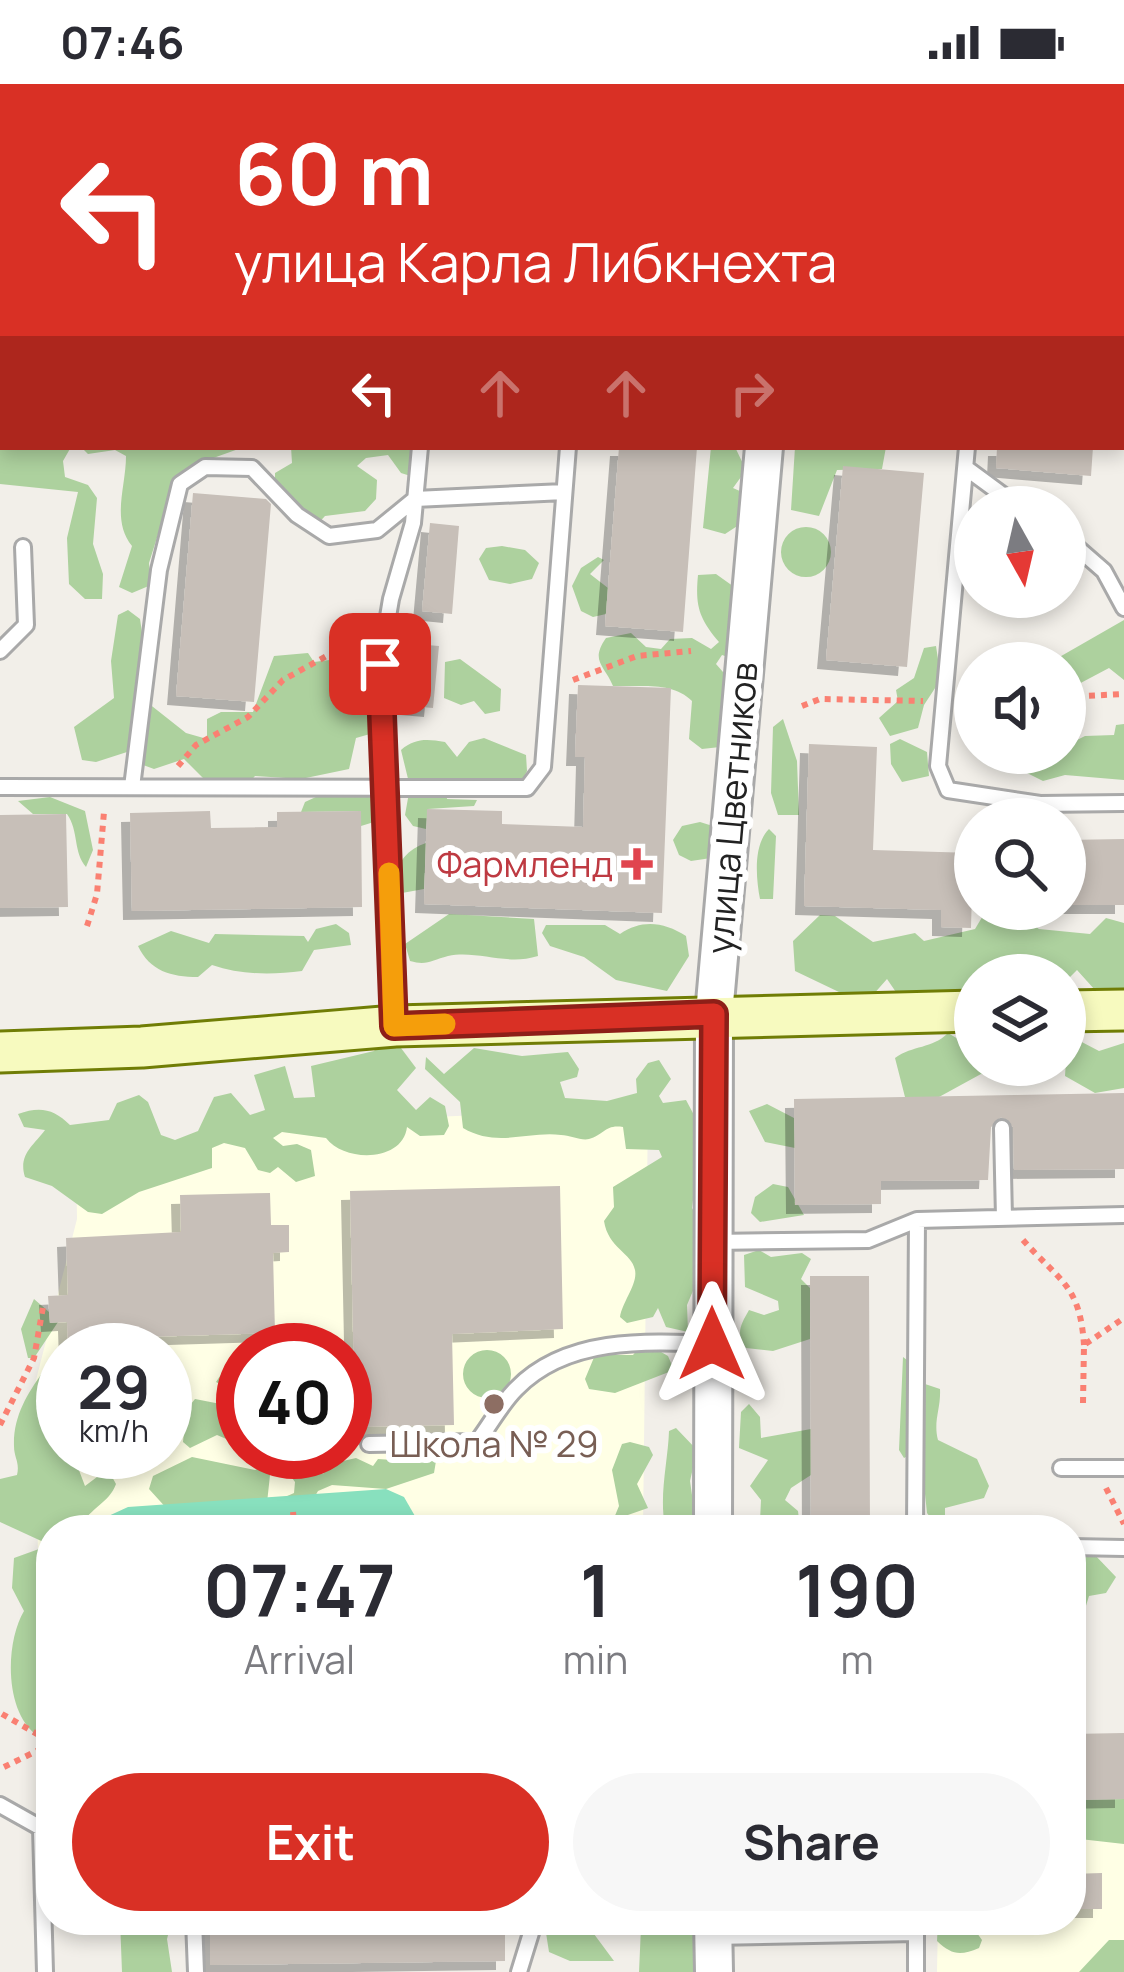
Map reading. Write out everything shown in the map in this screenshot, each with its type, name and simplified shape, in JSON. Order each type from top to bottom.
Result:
[{"type":"main road","points":[[1086,1011],[1124,1010]]},
{"type":"main road","points":[[0,1052],[142,1047],[394,1026],[714,1014],[954,1012]]},
{"type":"street","name":"улица Цветников","points":[[713,1515],[714,1014],[764,450]]},
{"type":"lane","points":[[394,1026],[380,734],[386,626],[415,499],[421,450]]},
{"type":"lane","points":[[0,787],[527,788],[543,767],[568,450]]},
{"type":"lane","points":[[967,450],[938,766],[948,790],[1040,804],[1124,803]]},
{"type":"lane","points":[[132,787],[159,570],[180,484],[206,467],[252,468],[297,515],[329,536],[377,530],[415,499],[564,492]]},
{"type":"lane","points":[[966,468],[990,486]]},
{"type":"lane","points":[[0,651],[26,625],[23,547]]},
{"type":"lane","points":[[1086,556],[1103,571],[1124,608]]},
{"type":"lane","points":[[1002,1128],[1004,1218]]},
{"type":"lane","points":[[712,1242],[868,1240],[917,1220],[1124,1215]]},
{"type":"lane","points":[[915,1515],[917,1220]]},
{"type":"lane","points":[[372,1444],[477,1442],[517,1388],[576,1351],[658,1341],[712,1344]]},
{"type":"lane","points":[[1061,1468],[1124,1468]]},
{"type":"lane","points":[[1086,1547],[1124,1548]]},
{"type":"lane","points":[[0,1805],[36,1825]]},
{"type":"lane","points":[[44,1935],[45,1972]]},
{"type":"lane","points":[[195,1935],[196,1972]]},
{"type":"lane","points":[[519,1972],[530,1935]]},
{"type":"lane","points":[[713,1943],[809,1935]]},
{"type":"lane","points":[[916,1935],[916,1972]]},
{"type":"path","points":[[158,787],[196,745],[248,718],[283,680],[386,626]]},
{"type":"path","points":[[547,699],[568,681],[637,656],[691,651]]},
{"type":"path","points":[[1086,696],[1124,694]]},
{"type":"path","points":[[802,706],[820,699],[944,702]]},
{"type":"path","points":[[87,926],[104,850],[104,787]]},
{"type":"path","points":[[1004,1218],[1068,1282],[1082,1309],[1083,1403]]},
{"type":"path","points":[[0,1425],[34,1358],[44,1307]]},
{"type":"path","points":[[1084,1345],[1124,1318]]},
{"type":"path","points":[[1099,1468],[1124,1524]]},
{"type":"path","points":[[2,1714],[36,1734]]},
{"type":"path","points":[[4,1767],[36,1751]]},
{"type":"shaded area","name":"Школа № 29","points":[[648,1107],[643,1515],[37,1515],[36,1479],[192,1479],[192,1323],[51,1323],[77,1219],[76,1159],[263,1125]]},
{"type":"shaded area","name":"Школа № 29","points":[[36,1380],[36,1471],[34,1388]]},
{"type":"shaded area","points":[[1086,1814],[1124,1815],[1124,1972],[937,1972],[938,1935],[1086,1935]]},
{"type":"green space","points":[[0,450],[69,450],[63,461],[65,477],[88,485],[97,498],[93,544],[103,574],[102,599],[85,599],[69,584],[67,538],[78,492],[0,484]]},
{"type":"green space","points":[[115,450],[236,450],[205,461],[172,490],[149,563],[151,585],[132,593],[119,587],[132,546],[121,514],[126,456]]},
{"type":"green space","points":[[291,450],[421,450],[428,457],[428,468],[417,478],[401,473],[388,455],[366,458],[357,466],[377,480],[376,499],[365,511],[325,516],[315,527],[275,492],[275,473],[292,463]]},
{"type":"green space","points":[[711,450],[736,450],[746,470],[733,488],[742,492],[745,521],[725,534],[703,528]]},
{"type":"green space","points":[[795,450],[885,450],[882,469],[837,470],[819,516],[791,510]]},
{"type":"green space","points":[[806,527],[824,534],[831,552],[824,570],[806,577],[788,570],[781,552],[788,534]]},
{"type":"green space","points":[[486,548],[525,550],[539,563],[532,579],[510,584],[489,580],[479,559]]},
{"type":"green space","points":[[598,557],[604,560],[590,574],[608,588],[606,614],[593,617],[581,611],[572,586],[581,568]]},
{"type":"green space","points":[[716,574],[744,594],[734,659],[722,655],[716,664],[730,680],[720,747],[702,749],[689,739],[692,701],[666,688],[613,686],[599,652],[606,638],[631,633],[646,647],[661,649],[670,639],[692,638],[711,649],[719,642],[700,611],[697,586],[698,575]]},
{"type":"green space","points":[[128,610],[140,619],[147,666],[143,699],[186,733],[207,739],[207,719],[221,712],[253,712],[274,656],[308,653],[314,662],[345,658],[362,682],[370,724],[370,734],[356,738],[349,769],[301,779],[255,776],[245,787],[212,787],[184,759],[154,769],[135,762],[127,752],[96,762],[82,760],[74,727],[114,698],[111,661],[118,615]]},
{"type":"green space","points":[[1124,620],[1124,680],[1109,668],[1086,680],[1086,642]]},
{"type":"green space","points":[[936,646],[941,679],[924,705],[918,728],[890,736],[879,718],[898,701],[896,690],[914,678],[924,648]]},
{"type":"green space","points":[[460,659],[501,689],[500,711],[485,714],[474,701],[461,705],[444,698],[445,662]]},
{"type":"green space","points":[[783,719],[797,761],[799,815],[778,815],[771,793],[773,727]]},
{"type":"green space","points":[[1124,724],[1124,780],[1065,775],[1043,781],[1029,774],[1086,774],[1086,736],[1114,735],[1116,725]]},
{"type":"green space","points":[[484,738],[526,755],[527,771],[514,798],[491,788],[472,788],[469,779],[453,780],[446,788],[447,799],[477,800],[474,806],[428,809],[426,829],[413,826],[405,815],[410,787],[401,750],[416,741],[439,741],[457,757],[469,742]]},
{"type":"green space","points":[[900,739],[927,752],[929,776],[902,782],[891,764],[890,744]]},
{"type":"green space","points":[[370,793],[394,806],[387,818],[361,826],[360,811],[301,812],[305,802],[318,796]]},
{"type":"green space","points":[[50,797],[85,811],[93,850],[86,867],[67,814],[33,814],[18,801]]},
{"type":"green space","points":[[700,822],[716,827],[711,858],[691,861],[679,855],[673,840],[682,826]]},
{"type":"green space","points":[[769,829],[776,836],[773,899],[760,899],[758,853]]},
{"type":"green space","points":[[426,843],[424,889],[402,893],[394,880],[398,867]]},
{"type":"green space","points":[[449,914],[534,919],[538,956],[459,955],[425,963],[410,961],[405,944]]},
{"type":"green space","points":[[820,915],[835,916],[873,942],[915,933],[924,941],[971,930],[1090,934],[1106,918],[1124,923],[1124,1005],[1104,1000],[1086,980],[1086,954],[954,954],[954,991],[900,998],[887,979],[872,996],[841,993],[795,971],[793,941]]},
{"type":"green space","points":[[336,924],[349,933],[351,945],[314,950],[302,971],[245,972],[212,965],[198,977],[179,976],[155,967],[138,946],[171,931],[209,943],[215,934],[304,936],[308,942],[316,929]]},
{"type":"green space","points":[[645,924],[661,925],[686,936],[689,956],[667,991],[616,980],[584,957],[550,946],[542,933],[546,925],[605,925],[620,934]]},
{"type":"green space","points":[[948,1033],[954,1037],[954,1086],[959,1086],[939,1097],[905,1097],[895,1058]]},
{"type":"green space","points":[[380,1043],[398,1044],[416,1068],[397,1090],[416,1110],[430,1097],[445,1106],[449,1126],[444,1135],[420,1136],[407,1127],[395,1147],[359,1155],[326,1138],[282,1132],[273,1138],[283,1146],[297,1144],[311,1150],[315,1176],[296,1182],[278,1167],[270,1173],[258,1170],[245,1148],[224,1143],[212,1148],[212,1168],[139,1192],[102,1214],[88,1212],[52,1186],[25,1177],[25,1157],[45,1130],[24,1127],[18,1114],[46,1110],[70,1125],[109,1120],[117,1103],[139,1095],[148,1102],[161,1135],[175,1140],[198,1131],[214,1097],[231,1093],[250,1115],[265,1110],[254,1075],[285,1066],[294,1098],[315,1097],[311,1066],[374,1051]]},
{"type":"green space","points":[[1124,1043],[1124,1088],[1095,1093],[1083,1086],[1086,1044],[1099,1051]]},
{"type":"green space","points":[[474,1048],[522,1056],[568,1052],[579,1069],[577,1077],[560,1082],[565,1098],[607,1101],[637,1093],[636,1079],[648,1063],[659,1060],[671,1079],[659,1096],[663,1103],[686,1100],[702,1130],[692,1208],[699,1221],[703,1267],[687,1305],[688,1332],[666,1327],[658,1308],[653,1317],[627,1323],[620,1317],[635,1270],[610,1238],[604,1221],[614,1207],[613,1187],[662,1157],[659,1150],[626,1149],[623,1127],[586,1139],[548,1134],[488,1137],[463,1128],[460,1102],[425,1069],[426,1057],[444,1074]]},
{"type":"green space","points":[[767,1104],[794,1118],[795,1148],[765,1142],[749,1111]]},
{"type":"green space","points":[[773,1184],[788,1187],[804,1215],[760,1222],[751,1213],[755,1197]]},
{"type":"green space","points":[[759,1250],[771,1257],[802,1253],[811,1259],[801,1279],[810,1288],[810,1339],[773,1351],[746,1348],[743,1343],[740,1329],[749,1310],[764,1315],[779,1310],[778,1301],[745,1287],[744,1255]]},
{"type":"green space","points":[[34,1299],[49,1312],[50,1323],[36,1323],[34,1358],[28,1358],[21,1329]]},
{"type":"green space","points":[[644,1342],[668,1356],[674,1370],[615,1393],[589,1389],[585,1379],[595,1355],[633,1355]]},
{"type":"green space","points":[[487,1350],[504,1357],[511,1374],[504,1391],[487,1398],[470,1391],[463,1374],[470,1357]]},
{"type":"green space","points":[[903,1357],[912,1364],[916,1381],[940,1389],[938,1440],[977,1459],[989,1486],[984,1498],[945,1508],[945,1515],[929,1515],[921,1456],[915,1452],[904,1458],[899,1450]]},
{"type":"green space","points":[[36,1383],[36,1479],[82,1479],[85,1486],[94,1479],[113,1479],[116,1484],[89,1515],[36,1515],[36,1539],[0,1522],[0,1479],[17,1475],[14,1435]]},
{"type":"green space","points":[[195,1399],[216,1403],[216,1435],[192,1447],[192,1403]]},
{"type":"green space","points":[[749,1404],[760,1417],[761,1438],[811,1429],[811,1475],[791,1488],[785,1500],[798,1515],[760,1515],[761,1500],[750,1486],[768,1460],[739,1448],[741,1412]]},
{"type":"green space","points":[[676,1428],[697,1450],[690,1481],[695,1515],[664,1515],[669,1431]]},
{"type":"green space","points":[[622,1444],[649,1447],[653,1455],[637,1484],[648,1508],[615,1515],[619,1506],[612,1470]]},
{"type":"green space","points":[[430,1454],[436,1461],[434,1473],[386,1489],[332,1485],[318,1491],[311,1503],[276,1501],[294,1493],[293,1479],[372,1479],[372,1466],[378,1459],[407,1461]]},
{"type":"green space","points":[[192,1457],[216,1462],[216,1479],[270,1479],[267,1503],[169,1511],[149,1489],[152,1479],[192,1479]]},
{"type":"green space","points":[[386,1489],[404,1497],[414,1515],[111,1515],[128,1507]]},
{"type":"green space","points":[[1086,1546],[1116,1577],[1106,1593],[1089,1596],[1086,1606]]},
{"type":"green space","points":[[36,1550],[36,1734],[19,1711],[11,1677],[13,1641],[24,1611],[12,1588],[14,1558]]},
{"type":"green space","points":[[1124,1799],[1124,1844],[1086,1840],[1086,1800]]},
{"type":"green space","points":[[121,1935],[168,1935],[172,1972],[122,1972]]},
{"type":"green space","points":[[546,1935],[595,1935],[614,1961],[570,1961],[549,1952]]},
{"type":"green space","points":[[641,1935],[698,1935],[700,1967],[694,1972],[639,1972]]},
{"type":"green space","points":[[937,1935],[978,1935],[982,1940],[979,1948],[961,1953],[937,1941]]},
{"type":"green space","points":[[1109,1940],[1124,1940],[1124,1972],[1079,1972]]},
{"type":"building","points":[[619,450],[697,450],[683,632],[605,626]]},
{"type":"building","points":[[997,450],[1093,450],[1091,476],[996,468]]},
{"type":"building","points":[[843,466],[924,473],[907,667],[826,660]]},
{"type":"building","points":[[193,493],[266,499],[271,504],[254,702],[176,696]]},
{"type":"building","points":[[430,523],[459,526],[452,614],[422,611]]},
{"type":"building","points":[[403,643],[439,646],[433,708],[398,705]]},
{"type":"building","points":[[578,685],[671,688],[662,913],[424,904],[427,809],[502,811],[502,824],[583,827],[585,757],[575,757]]},
{"type":"building","points":[[809,744],[877,747],[873,850],[954,852],[954,927],[941,927],[941,910],[804,906]]},
{"type":"building","points":[[210,811],[211,828],[277,827],[277,812],[361,811],[362,907],[132,911],[130,813]]},
{"type":"building","points":[[66,814],[68,907],[0,908],[0,815]]},
{"type":"building","points":[[1124,839],[1124,905],[1086,905],[1086,840]]},
{"type":"building","points":[[1124,1093],[1124,1169],[1014,1170],[1013,1127],[1001,1117],[991,1127],[988,1180],[881,1181],[881,1204],[795,1205],[794,1099]]},
{"type":"building","points":[[560,1186],[563,1329],[452,1334],[454,1425],[372,1427],[372,1323],[353,1323],[350,1191]]},
{"type":"building","points":[[270,1193],[271,1225],[289,1225],[289,1252],[273,1253],[275,1323],[216,1323],[216,1335],[192,1336],[192,1323],[50,1323],[48,1296],[68,1295],[66,1238],[181,1232],[180,1195]]},
{"type":"building","points":[[810,1276],[869,1276],[870,1515],[811,1515]]},
{"type":"building","points":[[1124,1733],[1124,1799],[1086,1800],[1086,1734]]},
{"type":"building","points":[[1102,1873],[1102,1909],[1086,1909],[1086,1874]]},
{"type":"building","points":[[210,1935],[505,1935],[505,1961],[210,1965]]},
{"type":"slow traffic","points":[[389,873],[394,1026],[445,1024]]},
{"type":"place","name":"Фармленд","points":[[637,864]]},
{"type":"place","name":"Школа № 29","points":[[494,1404]]},
{"type":"route","points":[[380,664],[394,1026],[714,1014],[712,1344]]}]
